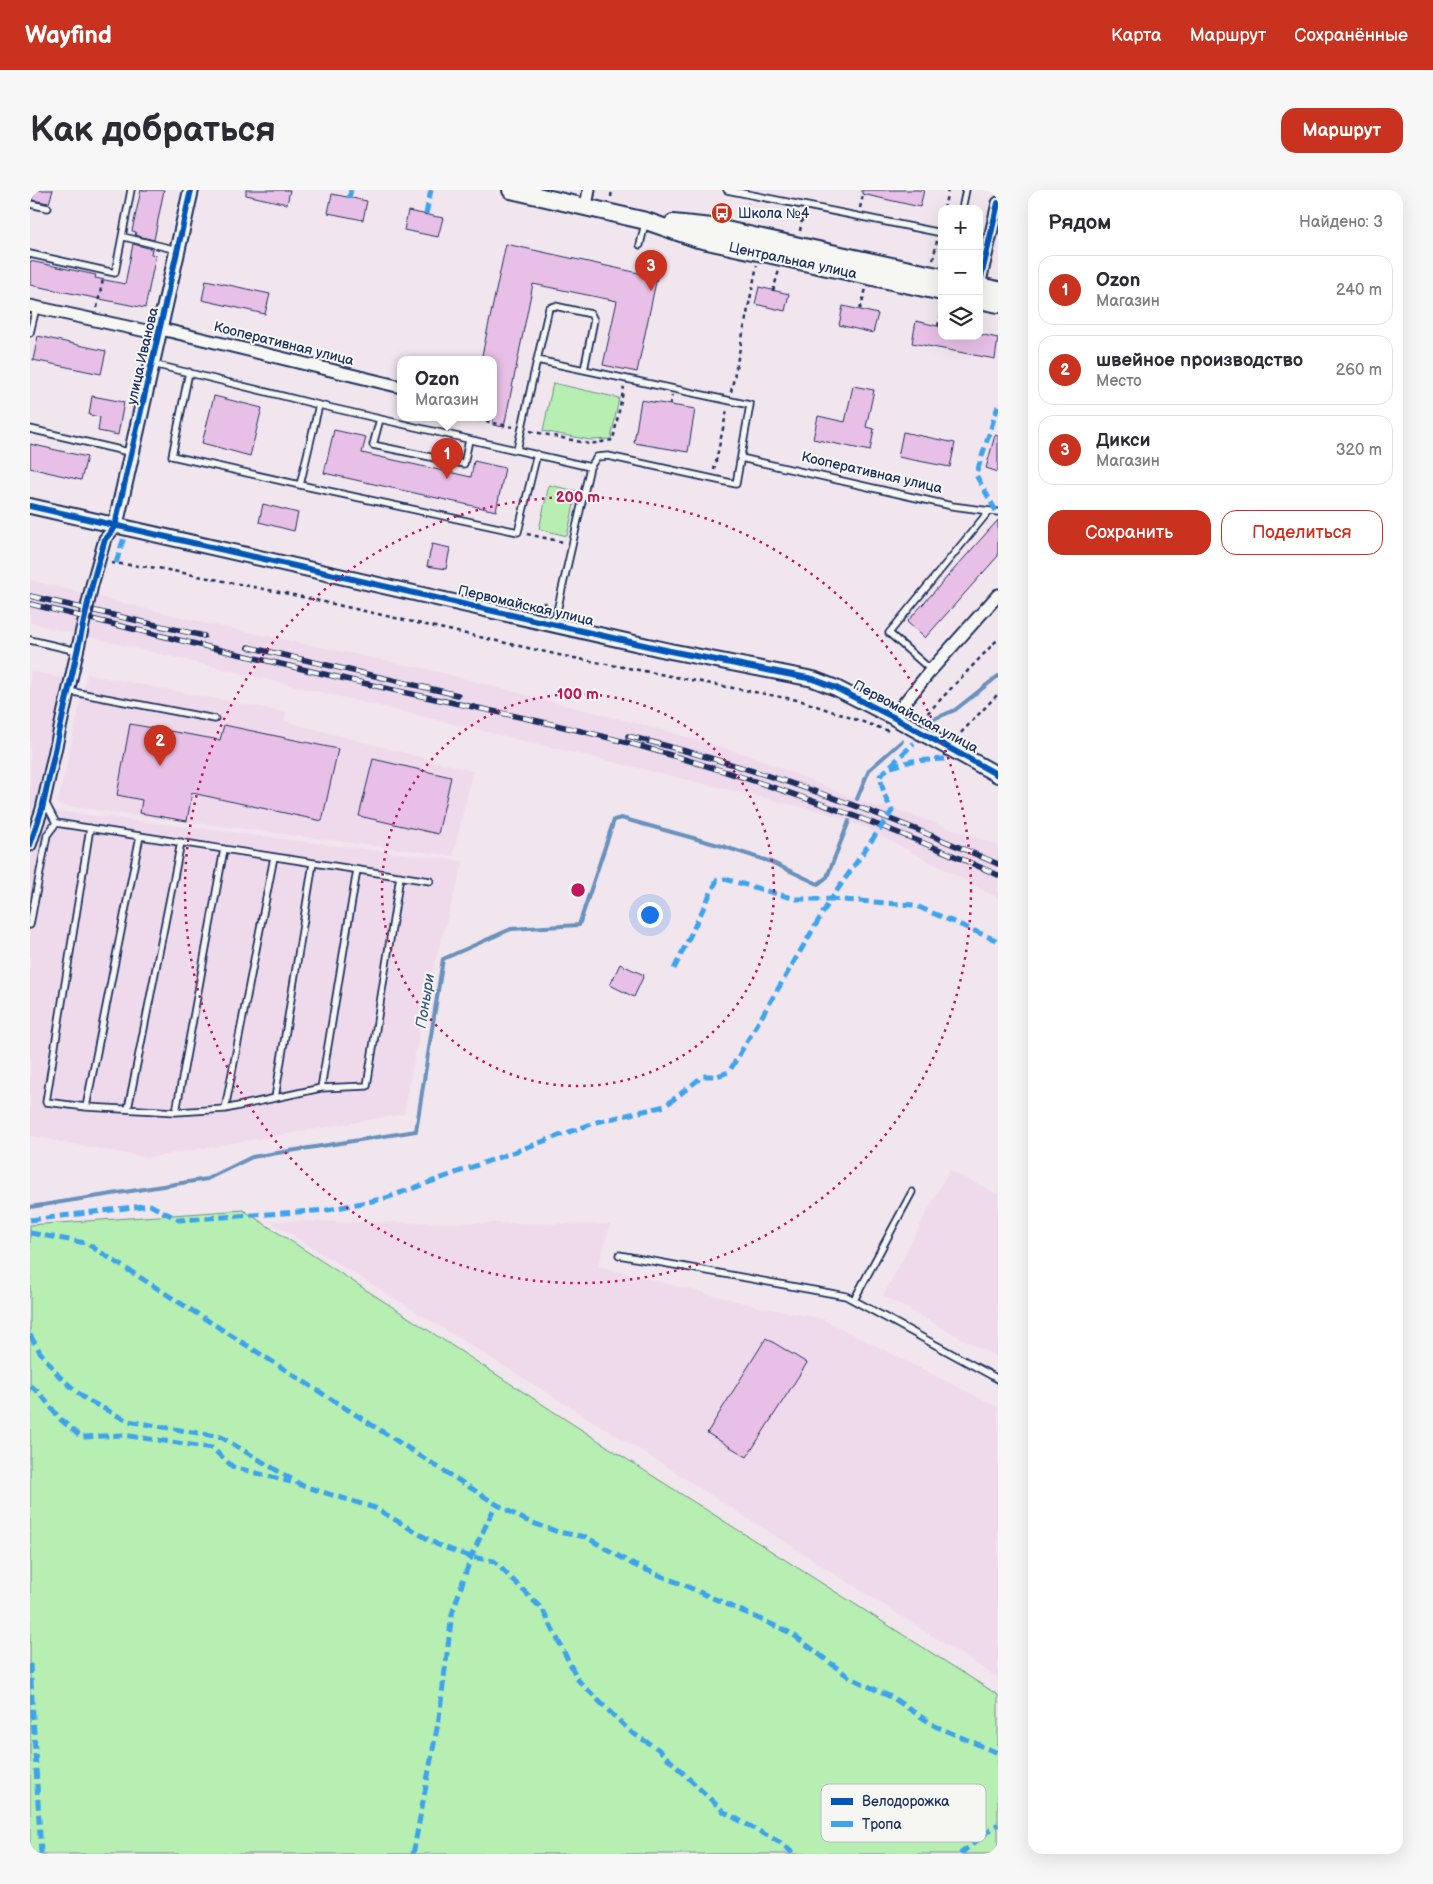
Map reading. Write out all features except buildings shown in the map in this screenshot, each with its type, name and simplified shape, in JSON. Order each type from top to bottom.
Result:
[{"type":"main road","name":"Центральная улица","points":[[511,190],[646,220],[698,239],[938,291]]},
{"type":"main road","name":"Центральная улица","points":[[646,220],[712,227],[938,276]]},
{"type":"main road","points":[[983,287],[998,290]]},
{"type":"main road","points":[[983,301],[998,304]]},
{"type":"street","name":"улица Иванова","points":[[115,527],[191,190]]},
{"type":"street","points":[[586,206],[589,190]]},
{"type":"street","points":[[984,241],[998,203]]},
{"type":"street","name":"Кооперативная улица","points":[[33,307],[160,332],[397,386]]},
{"type":"street","name":"Первомайская улица","points":[[30,506],[115,527],[670,651],[813,679],[836,688],[893,717],[998,775]]},
{"type":"street","points":[[30,844],[44,800],[77,651],[105,539],[115,527]]},
{"type":"street","points":[[893,717],[931,670],[998,594]]},
{"type":"lane","points":[[30,254],[116,273],[131,190]]},
{"type":"lane","points":[[727,190],[938,233]]},
{"type":"lane","points":[[963,205],[966,190]]},
{"type":"lane","points":[[30,204],[48,208]]},
{"type":"lane","points":[[640,245],[646,220]]},
{"type":"lane","points":[[124,237],[179,250]]},
{"type":"lane","points":[[518,450],[549,308],[555,306],[591,314],[594,320],[584,370]]},
{"type":"lane","points":[[30,333],[33,307]]},
{"type":"lane","points":[[537,360],[750,405],[736,484],[608,456],[597,458],[590,467],[554,624]]},
{"type":"lane","points":[[153,364],[319,405],[590,467]]},
{"type":"lane","points":[[190,372],[172,456],[518,532],[537,454]]},
{"type":"lane","points":[[300,485],[319,405]]},
{"type":"lane","points":[[380,419],[373,445],[464,464],[469,440]]},
{"type":"lane","points":[[30,429],[133,454]]},
{"type":"lane","name":"Кооперативная улица","points":[[740,458],[952,506],[998,512]]},
{"type":"lane","points":[[931,670],[889,633],[989,511]]},
{"type":"lane","points":[[30,640],[77,651]]},
{"type":"lane","points":[[68,691],[215,718]]},
{"type":"lane","points":[[44,800],[56,823]]},
{"type":"lane","points":[[56,823],[430,881]]},
{"type":"lane","points":[[30,925],[47,835],[56,823]]},
{"type":"lane","points":[[90,828],[46,1102],[86,1107],[176,1112],[224,1109],[321,1088],[367,1086],[400,876]]},
{"type":"lane","points":[[86,1107],[140,836]]},
{"type":"lane","points":[[128,1109],[180,842]]},
{"type":"lane","points":[[176,1112],[224,849]]},
{"type":"lane","points":[[224,1109],[274,857]]},
{"type":"lane","points":[[274,1098],[313,863]]},
{"type":"lane","points":[[321,1088],[357,870]]},
{"type":"lane","points":[[854,1300],[912,1192]]},
{"type":"lane","points":[[619,1255],[846,1296],[998,1378]]},
{"type":"path","points":[[611,197],[612,190]]},
{"type":"path","points":[[945,205],[948,190]]},
{"type":"path","points":[[798,238],[805,206]]},
{"type":"path","points":[[932,263],[938,240]]},
{"type":"path","points":[[712,479],[757,265]]},
{"type":"path","points":[[95,320],[105,270]]},
{"type":"path","points":[[774,291],[779,270]]},
{"type":"path","points":[[860,310],[868,285]]},
{"type":"path","points":[[484,421],[590,444],[613,440],[626,379]]},
{"type":"path","points":[[518,532],[573,544]]},
{"type":"path","points":[[100,561],[186,574],[559,655],[802,701],[896,734]]},
{"type":"path","points":[[921,720],[998,639]]},
{"type":"path","points":[[957,737],[998,694]]},
{"type":"shaded area","points":[[30,580],[210,624],[427,669],[663,730],[752,756],[857,799],[877,806],[890,807],[998,845],[998,898],[866,828],[830,814],[30,623]]},
{"type":"shaded area","points":[[30,671],[70,679],[42,809],[464,861],[429,982],[404,1114],[147,1158],[30,1136]]},
{"type":"shaded area","points":[[87,674],[286,712],[285,721],[473,771],[453,856],[57,805]]},
{"type":"shaded area","points":[[949,1170],[998,1194],[998,1358],[883,1296]]},
{"type":"shaded area","points":[[269,1221],[611,1224],[598,1266],[761,1307],[821,1318],[998,1407],[998,1678],[659,1462]]},
{"type":"green space","points":[[553,383],[619,398],[611,439],[590,440],[543,431]]},
{"type":"green space","points":[[549,485],[577,491],[567,536],[539,529]]},
{"type":"green space","points":[[243,1210],[645,1471],[998,1695],[998,1854],[30,1854],[30,1225]]},
{"type":"waterway","name":"Поныри","points":[[929,721],[955,710],[998,676]]},
{"type":"waterway","name":"Поныри","points":[[857,799],[869,770],[902,741]]},
{"type":"waterway","name":"Поныри","points":[[30,1207],[207,1179],[252,1157],[416,1131],[443,959],[511,929],[579,925],[614,820],[621,818],[722,846],[771,862],[818,884],[827,877],[849,821]]},
{"type":"railway","points":[[30,596],[204,636]]},
{"type":"railway","points":[[30,604],[296,668],[542,722],[636,745],[820,803],[910,837],[998,875]]},
{"type":"railway","points":[[248,647],[458,695]]},
{"type":"railway","points":[[628,736],[770,776],[862,808],[998,864]]},
{"type":"marked path","points":[[349,198],[351,190]]},
{"type":"marked path","points":[[426,214],[431,190]]},
{"type":"marked path","points":[[996,511],[976,475],[998,406]]},
{"type":"marked path","points":[[116,563],[125,534]]},
{"type":"marked path","points":[[674,969],[717,880],[725,879],[795,899],[831,899],[892,811],[884,794],[880,776],[914,743]]},
{"type":"marked path","points":[[891,767],[912,761],[945,759]]},
{"type":"marked path","points":[[30,1220],[150,1205],[179,1220],[328,1210],[386,1198],[597,1122],[665,1106],[703,1076],[717,1076],[729,1072],[831,899],[914,905],[998,941]]},
{"type":"marked path","points":[[30,1233],[86,1243],[496,1504],[525,1520],[558,1532],[586,1537],[634,1565],[791,1633],[849,1677],[893,1698],[935,1726],[998,1753]]},
{"type":"marked path","points":[[30,1335],[40,1352],[59,1376],[85,1399],[128,1421],[221,1437],[303,1486],[375,1508],[438,1545],[471,1557],[494,1561],[543,1610],[578,1680],[612,1714],[631,1732],[658,1749],[724,1812],[781,1843],[794,1854]]},
{"type":"marked path","points":[[30,1386],[39,1392],[60,1419],[81,1437],[123,1435],[212,1448],[233,1467],[291,1482]]},
{"type":"marked path","points":[[413,1854],[439,1718],[452,1614],[471,1557],[496,1504]]},
{"type":"marked path","points":[[30,1664],[41,1854]]},
{"type":"marked path","points":[[986,1833],[998,1824]]},
{"type":"marked path","points":[[960,1854],[975,1842]]},
{"type":"cycle path","points":[[30,845],[42,809],[92,585],[105,539],[115,527],[191,190]]},
{"type":"cycle path","points":[[983,269],[998,203]]},
{"type":"cycle path","points":[[30,506],[670,651],[813,679],[836,688],[893,717],[998,775]]},
{"type":"place","name":"Школа №4","points":[[722,213]]},
{"type":"place","name":"Дикси","points":[[651,291]]},
{"type":"place","name":"Ozon","points":[[447,479]]},
{"type":"place","name":"швейное производство","points":[[160,766]]}]
